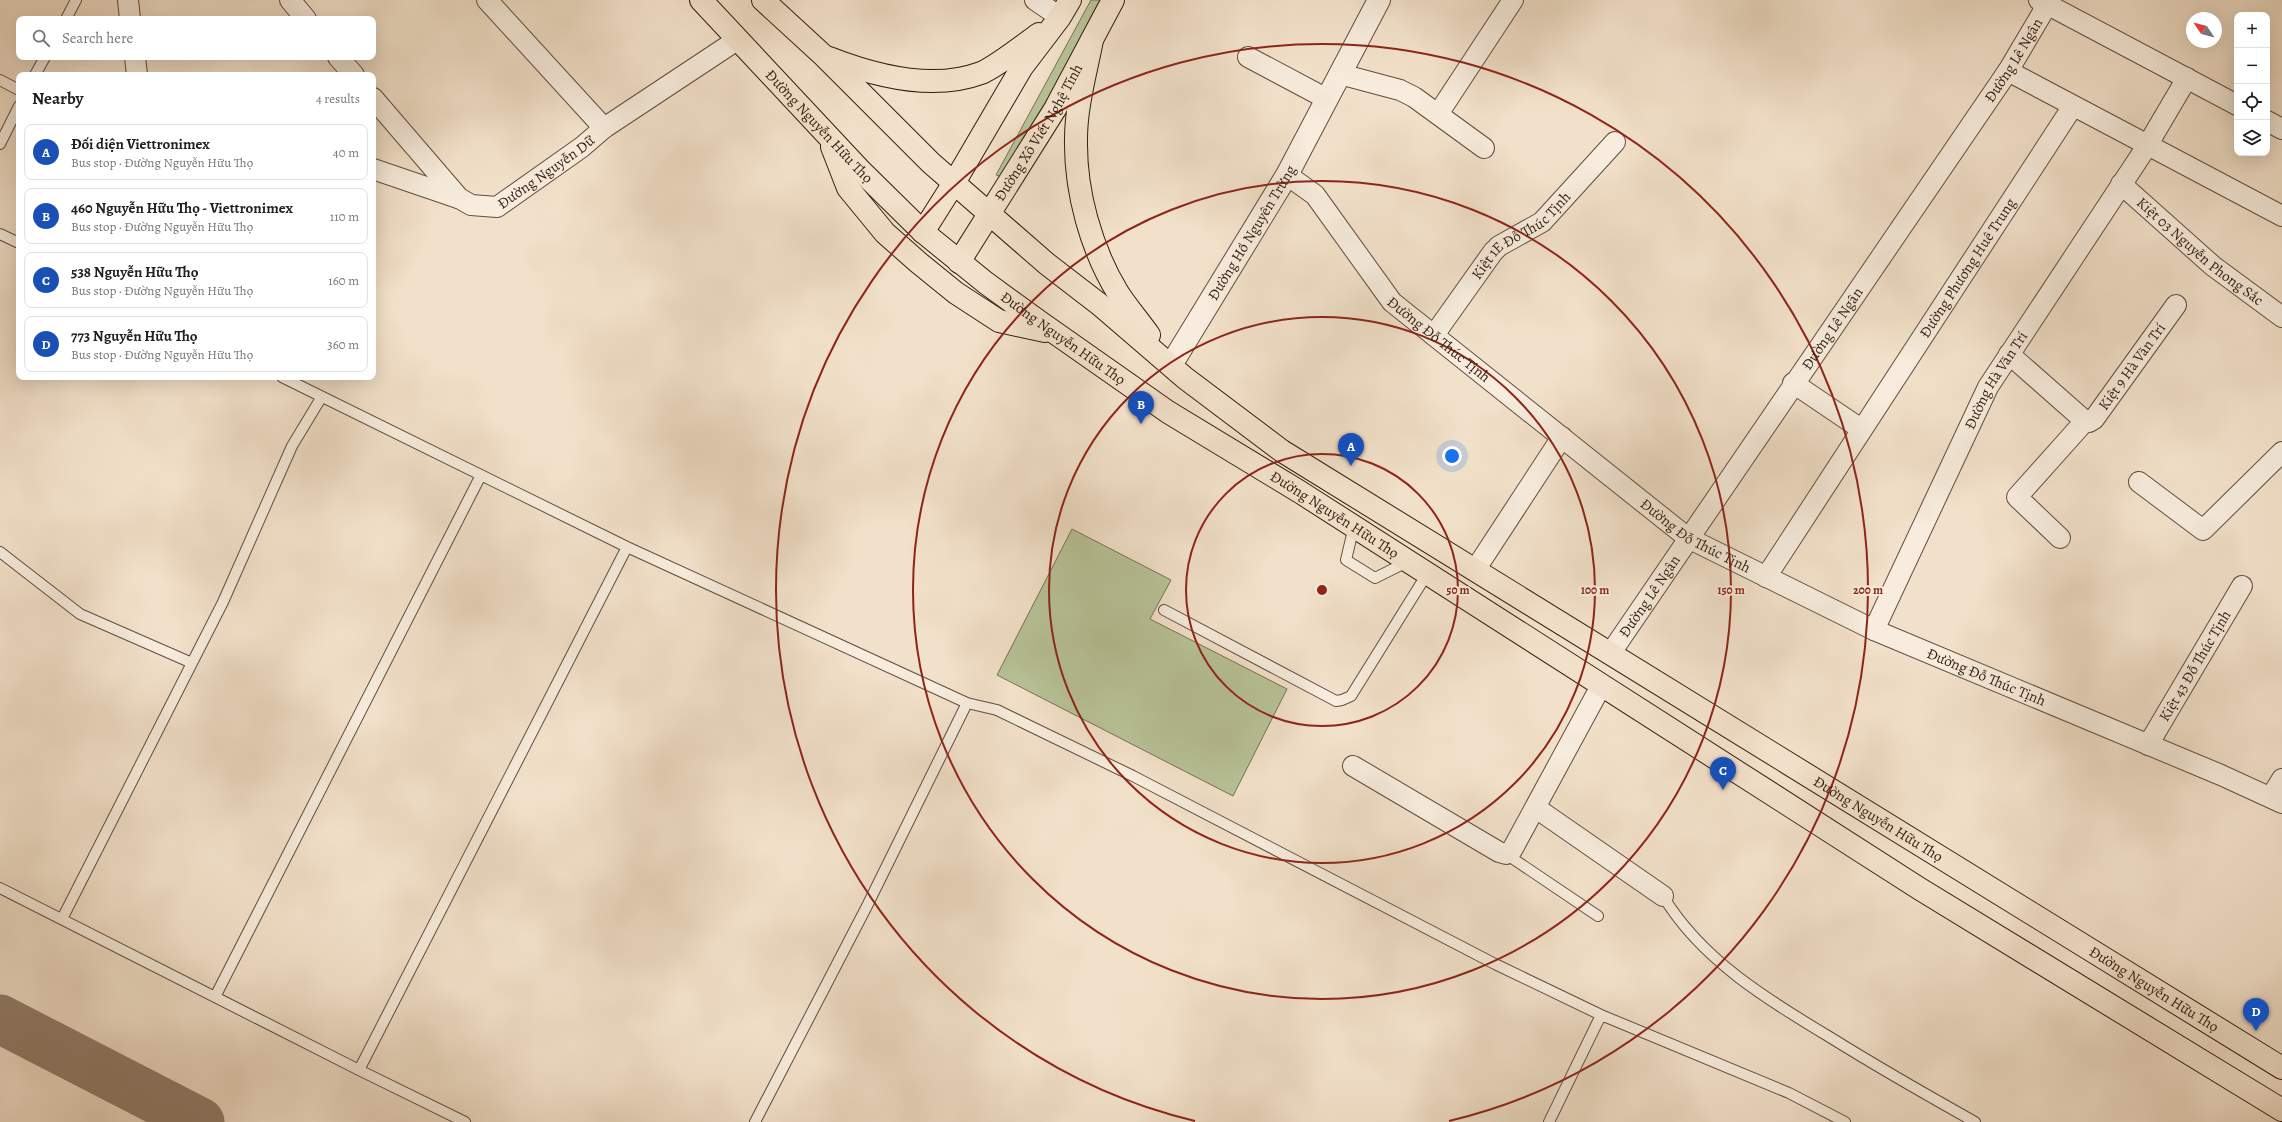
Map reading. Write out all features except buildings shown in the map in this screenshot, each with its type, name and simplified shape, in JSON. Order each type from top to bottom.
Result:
[{"type":"main road","name":"Đường Nguyễn Hữu Thọ","points":[[701,0],[828,137],[923,232],[959,262],[1054,332],[1168,412],[1354,526],[1407,562],[1920,889],[2282,1110]]},
{"type":"main road","name":"Đường Nguyễn Hữu Thọ","points":[[763,0],[824,56],[931,163],[954,183],[1171,364],[1246,425],[1282,451],[2282,1068]]},
{"type":"main road","name":"Đường Xô Viết Nghệ Tĩnh","points":[[959,262],[1055,109],[1113,0]]},
{"type":"main road","points":[[824,56],[872,73],[902,78],[960,80],[982,72],[1031,40],[1065,8]]},
{"type":"main road","points":[[923,232],[954,183],[1022,67],[1065,8]]},
{"type":"main road","points":[[1092,40],[1076,139],[1080,184],[1091,232],[1101,260],[1119,293],[1171,364]]},
{"type":"main road","points":[[828,137],[848,188],[885,232],[919,264],[956,293],[999,321],[1054,332]]},
{"type":"street","points":[[128,0],[130,16]]},
{"type":"street","points":[[290,0],[303,16]]},
{"type":"street","points":[[487,0],[604,128]]},
{"type":"street","points":[[1035,0],[1065,8]]},
{"type":"street","name":"Đường Hồ Nguyên Trừng","points":[[1171,364],[1287,175],[1379,0]]},
{"type":"street","points":[[1438,114],[1513,0]]},
{"type":"street","points":[[2045,1],[2234,103]]},
{"type":"street","name":"Đường Lê Ngân","points":[[1610,654],[1793,383],[2008,71],[2045,1]]},
{"type":"street","name":"Đường Nguyễn Dữ","points":[[376,101],[459,198],[471,205],[497,207],[582,147],[604,128],[737,40]]},
{"type":"street","points":[[1248,57],[1327,99]]},
{"type":"street","points":[[135,60],[137,72]]},
{"type":"street","points":[[341,60],[351,72]]},
{"type":"street","points":[[2008,71],[2147,146],[2282,216]]},
{"type":"street","points":[[1340,74],[1400,90],[1414,97],[1484,148]]},
{"type":"street","name":"Đường Hà Văn Trí","points":[[1874,630],[1988,387],[2147,146],[2187,78]]},
{"type":"street","name":"Đường Phương Huê Trung","points":[[1766,577],[1861,429],[2073,106]]},
{"type":"street","points":[[2270,123],[2282,129]]},
{"type":"street","name":"Kiệt 1E Đỗ Thúc Tịnh","points":[[1434,335],[1493,252],[1499,246],[1542,222],[1616,142]]},
{"type":"street","points":[[376,170],[459,198]]},
{"type":"street","name":"Đường Đỗ Thúc Tịnh","points":[[1287,175],[1315,195],[1392,302],[1688,538],[1874,630],[2276,800]]},
{"type":"street","name":"Kiệt 03 Nguyễn Phong Sắc","points":[[2121,184],[2213,266],[2282,317]]},
{"type":"street","name":"Kiệt 9 Hà Văn Trí","points":[[2009,354],[2085,421],[2089,422],[2094,419],[2176,305]]},
{"type":"street","points":[[1793,383],[1861,429]]},
{"type":"street","name":"Kiệt 9 Hà Văn Trí","points":[[2060,538],[2018,497],[2085,421]]},
{"type":"street","points":[[1475,570],[1562,437]]},
{"type":"street","points":[[2139,482],[2203,530],[2282,452]]},
{"type":"street","name":"Kiệt 43 Đỗ Thúc Tịnh","points":[[2148,745],[2242,586]]},
{"type":"street","points":[[1353,766],[1499,852],[1506,854],[1512,850],[1536,808],[1601,686]]},
{"type":"street","points":[[2276,800],[2282,779]]},
{"type":"street","points":[[1536,808],[1663,896]]},
{"type":"lane","points":[[68,16],[76,0]]},
{"type":"lane","points":[[37,72],[43,60]]},
{"type":"lane","points":[[0,80],[16,88]]},
{"type":"lane","points":[[0,144],[16,112]]},
{"type":"lane","points":[[0,234],[16,242]]},
{"type":"lane","points":[[288,380],[321,398],[627,547],[967,703],[997,710],[1126,773],[1495,964],[1601,1015],[1789,1093],[1845,1122]]},
{"type":"lane","points":[[62,919],[223,602],[292,446],[321,398]]},
{"type":"lane","points":[[215,997],[481,475]]},
{"type":"lane","points":[[1354,526],[1346,560],[1375,578],[1407,562]]},
{"type":"lane","points":[[359,1070],[627,547]]},
{"type":"lane","points":[[0,552],[80,614],[192,663]]},
{"type":"lane","points":[[1164,610],[1336,701],[1351,696],[1427,574]]},
{"type":"lane","points":[[755,1122],[867,906],[967,703]]},
{"type":"lane","points":[[1506,854],[1598,916]]},
{"type":"lane","points":[[0,888],[465,1122]]},
{"type":"lane","points":[[1663,896],[1688,933],[1760,996],[1875,1065],[1975,1122]]},
{"type":"lane","points":[[1548,1122],[1601,1015]]},
{"type":"green space","points":[[1091,0],[1100,0],[1049,97],[1001,177],[996,175]]},
{"type":"green space","points":[[1072,529],[1171,580],[1150,619],[1287,689],[1233,796],[997,675]]},
{"type":"taxiway","points":[[0,1019],[200,1122]]},
{"type":"place","name":"460 Nguyễn Hữu Thọ - Viettronimex","points":[[1141,424]]},
{"type":"place","name":"Đối diện Viettronimex","points":[[1351,466]]},
{"type":"place","name":"538 Nguyễn Hữu Thọ","points":[[1723,790]]},
{"type":"place","name":"773 Nguyễn Hữu Thọ","points":[[2256,1031]]}]
